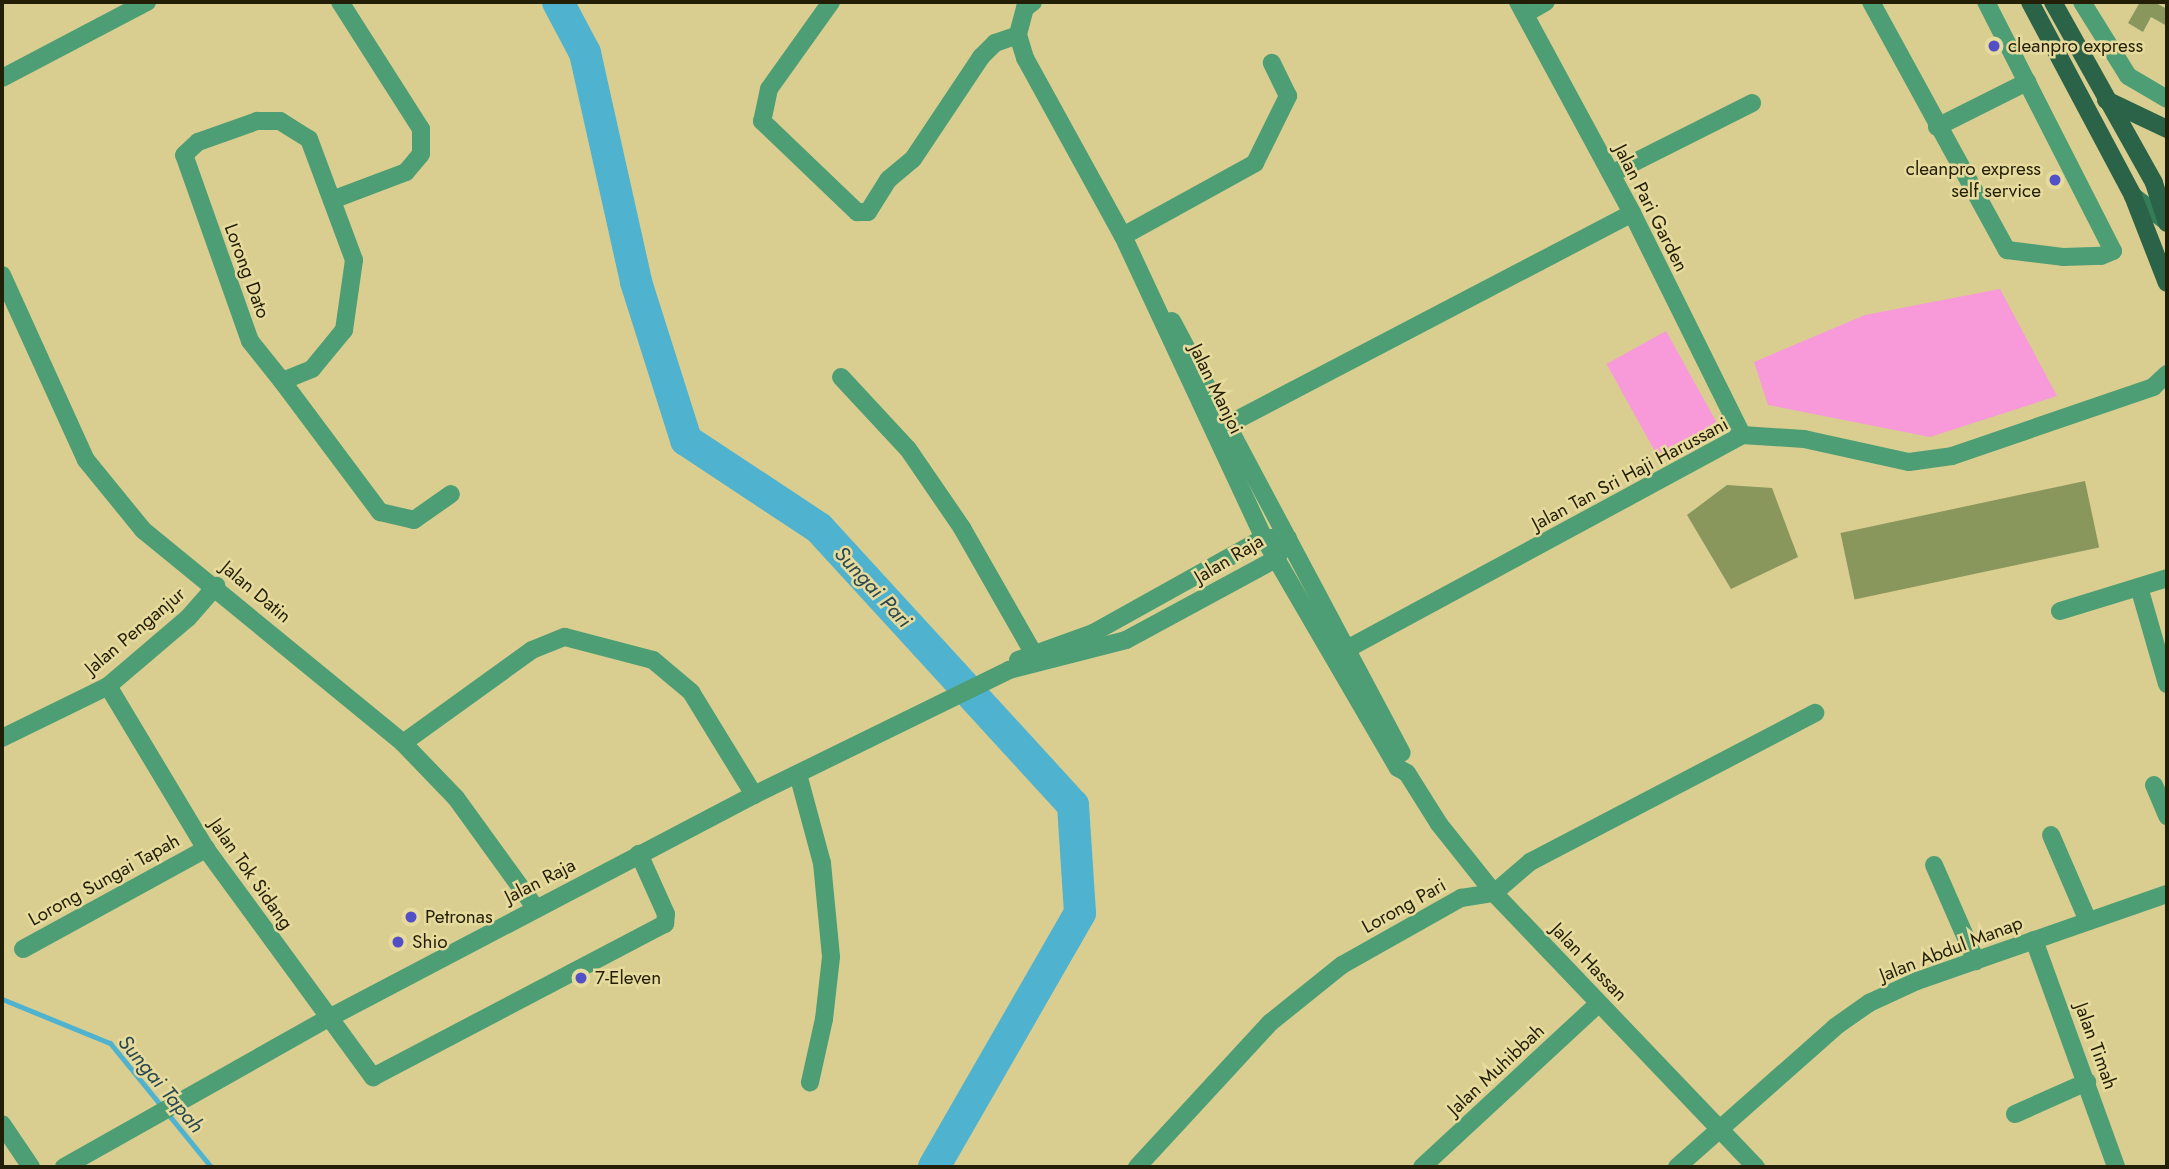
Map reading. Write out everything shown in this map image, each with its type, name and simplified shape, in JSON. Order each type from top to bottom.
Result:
[{"type":"main road","points":[[2030,2],[2133,196],[2167,283]]},
{"type":"main road","points":[[2053,2],[2154,183],[2167,222]]},
{"type":"main road","points":[[2106,100],[2167,129]]},
{"type":"main road","points":[[2133,196],[2167,222]]},
{"type":"street","points":[[2,78],[147,2]]},
{"type":"street","points":[[332,200],[405,172],[421,154],[421,129],[340,2]]},
{"type":"street","points":[[831,2],[769,89],[762,121],[857,212],[868,212],[889,179],[913,159],[981,57],[995,43],[1018,35],[1025,4]]},
{"type":"street","points":[[1522,8],[1546,2]]},
{"type":"street","points":[[1871,2],[1937,127],[2007,250],[2063,257],[2101,256],[2113,251],[1986,2]]},
{"type":"street","points":[[2082,2],[2127,76],[2167,99]]},
{"type":"street","name":"Jalan Pari Garden","points":[[1522,8],[1632,213],[1742,435]]},
{"type":"street","name":"Jalan Manjoi","points":[[1018,35],[1026,58],[1123,236],[1276,559]]},
{"type":"street","points":[[1123,236],[1255,163],[1288,96],[1272,63]]},
{"type":"street","points":[[1937,127],[2027,82]]},
{"type":"street","points":[[1611,174],[1752,103]]},
{"type":"street","name":"Lorong Dato","points":[[257,121],[281,121],[309,139],[332,200],[354,260],[344,330],[312,369],[282,381],[250,341],[184,155],[198,142],[257,121]]},
{"type":"street","points":[[1227,425],[1632,213]]},
{"type":"street","name":"Jalan Manjoi","points":[[1123,236],[1131,242],[1288,538]]},
{"type":"street","name":"Jalan Datin","points":[[2,275],[86,460],[143,530],[216,586],[403,743],[456,798],[536,906]]},
{"type":"street","name":"Jalan Tan Sri Haji Harussani","points":[[1332,660],[1347,649],[1742,435],[1804,439],[1909,462],[1952,456],[2160,390],[2167,374]]},
{"type":"street","points":[[841,377],[908,449],[962,528],[1034,654]]},
{"type":"street","points":[[282,381],[380,512],[414,520],[451,494]]},
{"type":"street","name":"Jalan Raja","points":[[64,1167],[327,1019],[536,906],[1009,670],[1034,654],[1093,634],[1265,538],[1288,538],[1276,559],[1126,640],[1009,670]]},
{"type":"street","name":"Jalan Hassan","points":[[1288,538],[1406,762],[1406,773]]},
{"type":"street","name":"Jalan Hassan","points":[[1276,559],[1332,660],[1398,768],[1406,773],[1445,832],[1494,893],[1722,1128],[1756,1167]]},
{"type":"street","points":[[2060,611],[2167,578]]},
{"type":"street","name":"Jalan Penganjur","points":[[3,733],[108,686],[188,618],[216,586]]},
{"type":"street","points":[[2139,587],[2167,684]]},
{"type":"street","points":[[403,743],[532,650],[565,637],[653,660],[663,668],[691,692],[754,795]]},
{"type":"street","name":"Jalan Tok Sidang","points":[[108,686],[206,849],[327,1019],[373,1077],[666,924],[666,914],[639,855]]},
{"type":"street","points":[[1494,893],[1530,862],[1815,713]]},
{"type":"street","points":[[798,774],[822,863],[831,957],[824,1019],[810,1082]]},
{"type":"street","points":[[2154,785],[2167,816]]},
{"type":"street","points":[[2051,835],[2088,921]]},
{"type":"street","name":"Lorong Sungai Tapah","points":[[23,949],[206,849]]},
{"type":"street","points":[[1934,865],[1976,961]]},
{"type":"street","name":"Lorong Pari","points":[[1136,1167],[1271,1022],[1342,965],[1461,898],[1494,893]]},
{"type":"street","name":"Jalan Abdul Manap","points":[[1677,1167],[1835,1027],[1868,1003],[1976,961],[2167,894]]},
{"type":"street","name":"Jalan Timah","points":[[2034,940],[2116,1167]]},
{"type":"street","name":"Jalan Muhibbah","points":[[1422,1167],[1599,1003]]},
{"type":"street","points":[[2015,1114],[2087,1082]]},
{"type":"street","points":[[2,1124],[31,1167]]},
{"type":"shaded area","points":[[2000,289],[2057,396],[1930,437],[1768,405],[1754,362],[1865,315]]},
{"type":"shaded area","points":[[1666,331],[1717,424],[1658,457],[1607,364]]},
{"type":"building","points":[[2140,2],[2154,2],[2167,9],[2167,26],[2151,17],[2143,32],[2128,23]]},
{"type":"building","points":[[2085,481],[2099,548],[1855,599],[1840,533]]},
{"type":"building","points":[[1727,485],[1772,488],[1798,557],[1731,589],[1687,515]]},
{"type":"waterway","name":"Sungai Pari","points":[[558,2],[585,53],[636,282],[686,440],[819,528],[1073,805],[1080,913],[934,1167]]},
{"type":"waterway","name":"Sungai Tapah","points":[[2,999],[110,1043],[211,1167]]},
{"type":"place","name":"cleanpro express","points":[[1994,46]]},
{"type":"place","name":"cleanpro express self service","points":[[2055,180]]},
{"type":"place","name":"Petronas","points":[[411,917]]},
{"type":"place","name":"Shio","points":[[398,942]]},
{"type":"place","name":"7-Eleven","points":[[581,978]]}]
